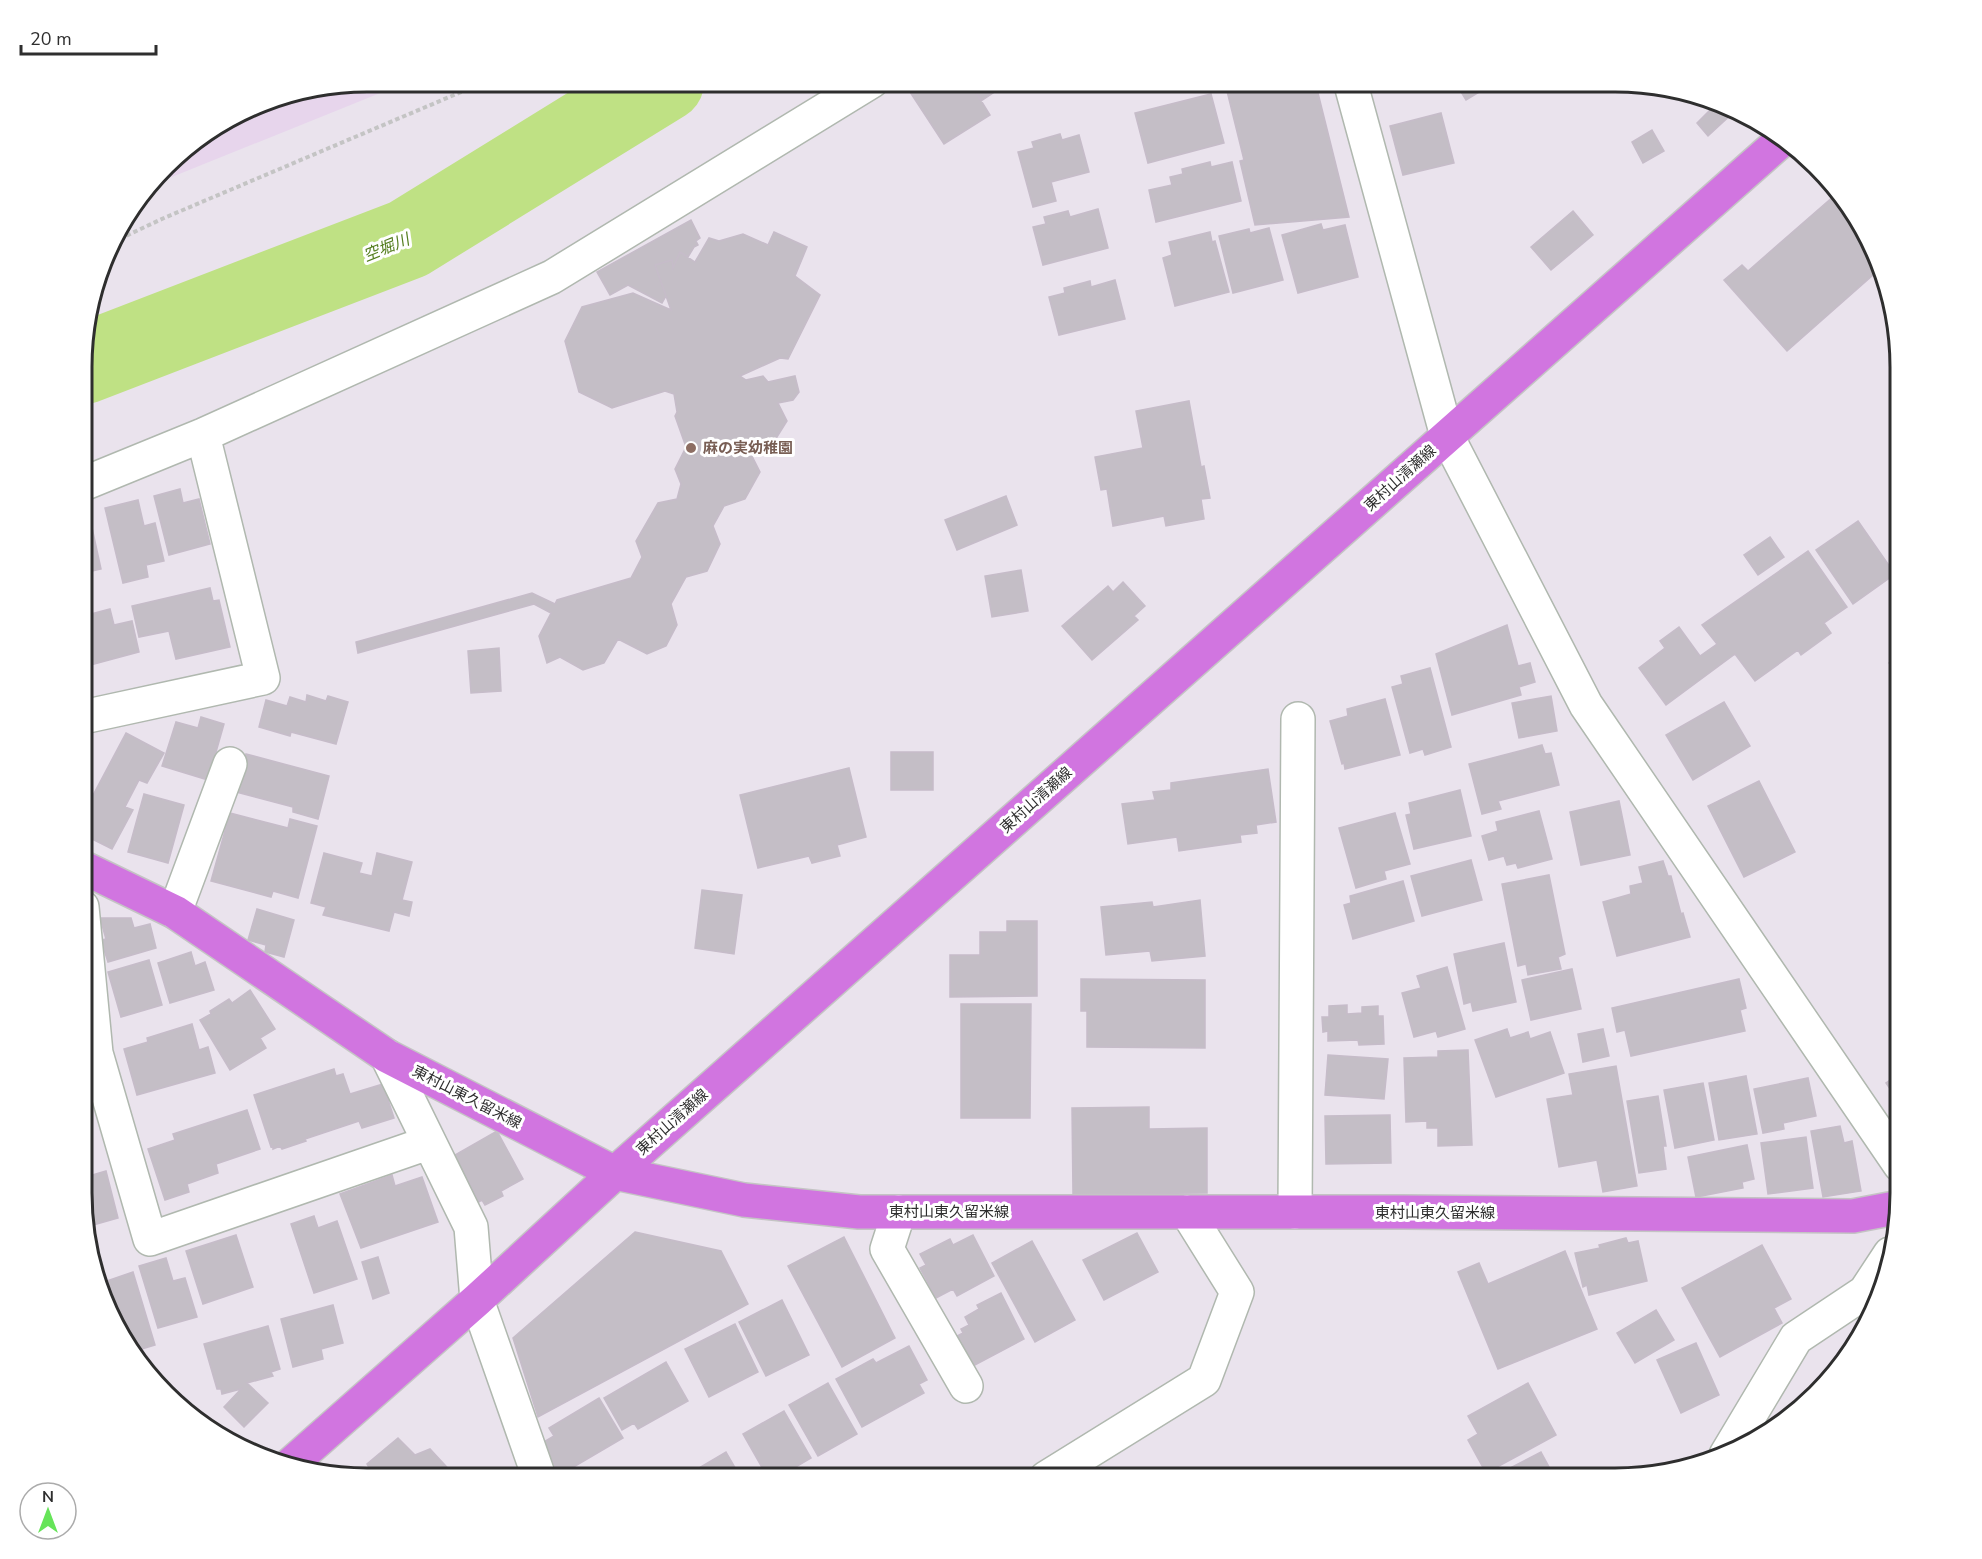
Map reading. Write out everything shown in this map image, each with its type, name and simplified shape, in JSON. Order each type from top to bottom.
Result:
[{"type":"main road","name":"東村山清瀬線","points":[[297,1458],[477,1300],[615,1173],[1778,145]]},
{"type":"main road","name":"東村山東久留米線","points":[[92,872],[175,912],[387,1056],[615,1173],[744,1200],[859,1212],[1853,1216],[1890,1209]]},
{"type":"street","points":[[92,480],[203,435],[552,277],[854,92]]},
{"type":"street","points":[[1353,92],[1448,436],[1586,705],[1890,1150]]},
{"type":"street","points":[[92,715],[263,678],[203,435]]},
{"type":"street","points":[[1295,1212],[1298,719]]},
{"type":"street","points":[[175,912],[230,764]]},
{"type":"street","points":[[92,1011],[96,1053],[150,1239],[428,1143]]},
{"type":"street","points":[[387,1056],[471,1227],[477,1300],[536,1468]]},
{"type":"street","points":[[899,1212],[888,1249],[966,1386]]},
{"type":"street","points":[[1062,1468],[1204,1380],[1237,1292],[1187,1212]]},
{"type":"street","points":[[1735,1440],[1796,1338],[1865,1292],[1879,1271]]},
{"type":"path","points":[[124,237],[461,92]]},
{"type":"shaded area","points":[[383,92],[165,180],[199,148],[229,128],[261,112],[295,101],[331,94]]},
{"type":"building","points":[[910,92],[976,92],[990,115],[944,144]]},
{"type":"building","points":[[976,92],[994,92],[981,101]]},
{"type":"building","points":[[1227,92],[1318,92],[1349,217],[1255,225],[1240,161],[1244,160]]},
{"type":"building","points":[[1461,92],[1479,92],[1466,100]]},
{"type":"building","points":[[1211,94],[1224,143],[1148,163],[1135,113]]},
{"type":"building","points":[[1708,108],[1729,116],[1708,136],[1697,123],[1710,110]]},
{"type":"building","points":[[1441,113],[1454,163],[1403,175],[1390,126]]},
{"type":"building","points":[[1652,130],[1664,151],[1643,163],[1632,142]]},
{"type":"building","points":[[1060,134],[1062,140],[1079,135],[1089,172],[1051,182],[1056,201],[1033,207],[1018,152],[1034,148],[1032,142]]},
{"type":"building","points":[[1210,162],[1211,167],[1232,162],[1241,201],[1156,222],[1149,190],[1172,185],[1170,177],[1183,174],[1182,169]]},
{"type":"building","points":[[1832,197],[1854,229],[1874,274],[1787,351],[1724,280],[1742,265],[1748,271]]},
{"type":"building","points":[[1098,209],[1108,248],[1043,265],[1033,227],[1046,224],[1044,217],[1068,211],[1070,217]]},
{"type":"building","points":[[1573,211],[1593,235],[1551,270],[1531,247]]},
{"type":"building","points":[[691,220],[700,238],[696,241],[698,245],[688,257],[680,252],[673,268],[672,260],[655,265],[666,296],[662,303],[628,285],[610,295],[597,272]]},
{"type":"building","points":[[1321,224],[1323,230],[1345,225],[1358,277],[1298,293],[1282,235]]},
{"type":"building","points":[[1269,228],[1283,280],[1233,293],[1219,236],[1249,229],[1250,233]]},
{"type":"building","points":[[774,232],[807,247],[795,276],[820,295],[788,359],[780,358],[740,376],[746,380],[763,376],[768,382],[795,376],[799,392],[793,400],[778,403],[787,421],[770,448],[751,454],[760,472],[745,499],[724,506],[713,526],[720,544],[707,571],[686,577],[671,604],[677,625],[666,646],[647,654],[618,639],[604,663],[583,670],[560,657],[547,663],[539,636],[551,613],[534,604],[358,653],[356,642],[532,593],[555,604],[557,600],[631,578],[642,557],[636,541],[658,503],[677,499],[681,484],[675,469],[686,447],[675,416],[677,412],[674,394],[665,391],[612,408],[579,392],[565,341],[582,307],[633,293],[671,310],[655,265],[672,260],[673,268],[680,252],[695,262],[709,238],[719,241],[743,234],[768,245]]},
{"type":"building","points":[[1210,232],[1212,242],[1215,241],[1229,292],[1175,306],[1163,258],[1172,255],[1169,242]]},
{"type":"building","points":[[1115,280],[1125,319],[1059,335],[1049,297],[1065,293],[1064,288],[1090,281],[1091,287]]},
{"type":"building","points":[[1189,401],[1201,467],[1204,466],[1210,498],[1201,499],[1204,519],[1166,526],[1164,516],[1113,526],[1107,489],[1101,490],[1095,457],[1143,448],[1136,411]]},
{"type":"building","points":[[180,489],[183,503],[199,499],[210,544],[169,555],[154,496]]},
{"type":"building","points":[[1006,496],[1017,525],[957,550],[945,520]]},
{"type":"building","points":[[138,500],[144,526],[155,523],[164,561],[146,565],[148,577],[123,583],[105,508]]},
{"type":"building","points":[[1858,521],[1890,567],[1890,578],[1853,604],[1816,550]]},
{"type":"building","points":[[92,528],[101,569],[92,571]]},
{"type":"building","points":[[1770,537],[1784,557],[1758,575],[1744,555]]},
{"type":"building","points":[[1808,551],[1847,607],[1824,623],[1831,633],[1801,655],[1798,650],[1755,681],[1735,654],[1666,705],[1639,668],[1665,648],[1660,641],[1679,627],[1700,656],[1717,644],[1702,625]]},
{"type":"building","points":[[1021,570],[1028,611],[992,617],[985,576]]},
{"type":"building","points":[[1123,582],[1145,606],[1134,616],[1138,620],[1092,660],[1062,626],[1108,586],[1113,592]]},
{"type":"building","points":[[210,588],[213,601],[219,600],[230,647],[176,659],[169,631],[139,637],[132,606]]},
{"type":"building","points":[[110,609],[114,625],[132,621],[139,652],[92,665],[92,614]]},
{"type":"building","points":[[1507,625],[1518,666],[1530,663],[1535,682],[1519,687],[1521,695],[1452,715],[1436,654]]},
{"type":"building","points":[[499,648],[501,691],[471,693],[468,651]]},
{"type":"building","points":[[1430,668],[1451,747],[1425,755],[1423,749],[1410,753],[1392,687],[1403,684],[1401,676]]},
{"type":"building","points":[[307,695],[326,701],[328,696],[348,702],[336,744],[291,732],[290,736],[259,727],[266,700],[287,706],[290,697],[306,702]]},
{"type":"building","points":[[1551,696],[1557,731],[1519,738],[1512,703]]},
{"type":"building","points":[[1385,699],[1400,755],[1345,769],[1330,721],[1348,716],[1347,709]]},
{"type":"building","points":[[1724,702],[1750,746],[1693,780],[1666,735]]},
{"type":"building","points":[[201,717],[224,724],[208,780],[162,766],[176,722],[198,728]]},
{"type":"building","points":[[126,733],[164,753],[147,783],[139,780],[125,807],[133,810],[112,849],[92,839],[92,797]]},
{"type":"building","points":[[1542,745],[1545,754],[1551,753],[1559,785],[1498,801],[1501,809],[1482,814],[1469,764]]},
{"type":"building","points":[[891,752],[933,752],[933,790],[891,790]]},
{"type":"building","points":[[246,754],[329,776],[318,819],[293,812],[293,807],[236,792]]},
{"type":"building","points":[[849,768],[866,837],[837,845],[840,856],[812,863],[809,856],[758,868],[740,795]]},
{"type":"building","points":[[1268,769],[1276,822],[1256,825],[1257,833],[1240,835],[1241,842],[1179,851],[1177,837],[1128,844],[1122,804],[1155,800],[1153,792],[1171,790],[1171,783]]},
{"type":"building","points":[[1759,781],[1795,852],[1744,877],[1708,806]]},
{"type":"building","points":[[1460,790],[1471,836],[1414,849],[1406,815],[1411,814],[1409,803]]},
{"type":"building","points":[[144,794],[184,805],[168,863],[128,852]]},
{"type":"building","points":[[1619,801],[1630,855],[1581,865],[1570,812]]},
{"type":"building","points":[[1539,811],[1552,859],[1518,868],[1516,863],[1507,865],[1504,856],[1489,860],[1482,836],[1498,831],[1496,822]]},
{"type":"building","points":[[230,813],[288,828],[290,819],[317,826],[298,898],[273,891],[271,897],[211,881]]},
{"type":"building","points":[[1395,813],[1410,864],[1384,871],[1386,879],[1356,888],[1339,828]]},
{"type":"building","points":[[324,853],[362,863],[359,873],[372,876],[377,853],[412,862],[402,900],[412,902],[409,916],[394,912],[389,931],[323,915],[326,907],[311,903]]},
{"type":"building","points":[[1471,860],[1482,900],[1422,916],[1411,876]]},
{"type":"building","points":[[1663,861],[1668,876],[1671,876],[1690,937],[1617,956],[1603,902],[1631,894],[1630,886],[1643,883],[1639,867]]},
{"type":"building","points":[[1549,875],[1565,954],[1558,957],[1561,969],[1528,975],[1526,964],[1518,966],[1502,884]]},
{"type":"building","points":[[1403,881],[1414,921],[1353,939],[1344,905],[1351,903],[1350,896]]},
{"type":"building","points":[[702,890],[742,895],[734,954],[695,948]]},
{"type":"building","points":[[1200,900],[1205,956],[1152,961],[1150,951],[1106,955],[1101,907],[1152,902],[1153,907]]},
{"type":"building","points":[[257,909],[294,920],[284,957],[265,952],[266,945],[248,940]]},
{"type":"building","points":[[100,918],[131,918],[134,928],[150,924],[156,948],[108,962],[101,940],[106,939]]},
{"type":"building","points":[[1007,921],[1037,921],[1037,996],[950,997],[950,955],[980,955],[980,932],[1007,932]]},
{"type":"building","points":[[1504,943],[1516,1002],[1473,1011],[1471,1002],[1464,1004],[1454,954]]},
{"type":"building","points":[[191,952],[195,966],[205,962],[214,990],[170,1003],[158,963]]},
{"type":"building","points":[[149,960],[162,1005],[121,1017],[108,972]]},
{"type":"building","points":[[1447,967],[1465,1029],[1438,1037],[1436,1031],[1414,1037],[1402,993],[1421,988],[1417,976]]},
{"type":"building","points":[[1572,969],[1581,1009],[1531,1020],[1522,980]]},
{"type":"building","points":[[1081,979],[1205,980],[1205,1048],[1087,1047],[1087,1011],[1081,1011]]},
{"type":"building","points":[[1739,979],[1746,1008],[1740,1010],[1745,1031],[1631,1056],[1625,1030],[1617,1032],[1612,1008]]},
{"type":"building","points":[[250,990],[275,1029],[260,1038],[266,1048],[230,1070],[200,1020],[229,999],[232,1003]]},
{"type":"building","points":[[961,1004],[1031,1004],[1030,1118],[961,1118]]},
{"type":"building","points":[[1347,1005],[1347,1014],[1362,1013],[1362,1007],[1378,1006],[1378,1016],[1383,1016],[1384,1044],[1359,1045],[1358,1040],[1328,1041],[1328,1031],[1323,1032],[1322,1017],[1329,1017],[1329,1006]]},
{"type":"building","points":[[192,1024],[199,1050],[208,1047],[215,1073],[137,1095],[124,1049],[148,1042],[147,1038]]},
{"type":"building","points":[[1507,1029],[1510,1038],[1528,1032],[1530,1039],[1550,1032],[1564,1073],[1496,1097],[1475,1040]]},
{"type":"building","points":[[1603,1029],[1609,1056],[1583,1062],[1578,1034]]},
{"type":"building","points":[[1468,1050],[1472,1145],[1438,1146],[1438,1128],[1427,1128],[1427,1121],[1406,1122],[1404,1058],[1438,1057],[1438,1051]]},
{"type":"building","points":[[1328,1055],[1388,1059],[1384,1099],[1325,1095]]},
{"type":"building","points":[[1616,1066],[1637,1186],[1603,1192],[1597,1160],[1559,1167],[1547,1099],[1573,1095],[1569,1074]]},
{"type":"building","points":[[334,1069],[336,1076],[343,1074],[350,1094],[383,1084],[394,1118],[362,1128],[359,1121],[282,1149],[280,1146],[273,1149],[254,1095]]},
{"type":"building","points":[[1746,1076],[1757,1134],[1719,1140],[1709,1083]]},
{"type":"building","points":[[1808,1078],[1816,1116],[1783,1123],[1784,1129],[1763,1133],[1754,1089]]},
{"type":"building","points":[[1703,1083],[1714,1140],[1675,1148],[1664,1090]]},
{"type":"building","points":[[1658,1096],[1666,1146],[1663,1146],[1666,1169],[1639,1173],[1627,1101]]},
{"type":"building","points":[[1149,1107],[1149,1129],[1207,1128],[1207,1193],[1073,1194],[1072,1108]]},
{"type":"building","points":[[247,1110],[260,1149],[216,1164],[218,1173],[187,1184],[189,1192],[165,1200],[148,1149],[175,1140],[173,1134]]},
{"type":"building","points":[[1390,1115],[1391,1163],[1326,1164],[1325,1116]]},
{"type":"building","points":[[1840,1126],[1844,1143],[1852,1141],[1861,1191],[1823,1197],[1811,1131]]},
{"type":"building","points":[[497,1131],[523,1179],[501,1191],[503,1196],[485,1205],[482,1200],[479,1202],[455,1155]]},
{"type":"building","points":[[1806,1137],[1813,1188],[1768,1194],[1761,1143]]},
{"type":"building","points":[[1747,1145],[1754,1179],[1742,1182],[1743,1188],[1696,1197],[1688,1157]]},
{"type":"building","points":[[106,1171],[118,1218],[94,1225],[92,1175]]},
{"type":"building","points":[[392,1175],[395,1186],[422,1177],[438,1222],[361,1248],[340,1194]]},
{"type":"building","points":[[314,1216],[318,1228],[337,1221],[357,1279],[314,1293],[291,1224]]},
{"type":"building","points":[[635,1232],[721,1251],[748,1304],[538,1417],[513,1338]]},
{"type":"building","points":[[1137,1233],[1158,1272],[1104,1300],[1083,1260]]},
{"type":"building","points":[[236,1235],[253,1287],[203,1304],[186,1251]]},
{"type":"building","points":[[973,1235],[994,1276],[957,1296],[953,1289],[936,1298],[920,1268],[926,1265],[920,1254],[950,1239],[953,1245]]},
{"type":"building","points":[[844,1237],[895,1338],[842,1367],[788,1266]]},
{"type":"building","points":[[1626,1238],[1628,1243],[1638,1241],[1647,1281],[1589,1295],[1587,1285],[1583,1287],[1575,1253],[1600,1248],[1599,1245]]},
{"type":"building","points":[[1032,1241],[1075,1320],[1035,1342],[992,1263]]},
{"type":"building","points":[[1762,1245],[1791,1299],[1774,1308],[1782,1323],[1720,1357],[1682,1288]]},
{"type":"building","points":[[1565,1251],[1597,1329],[1498,1369],[1458,1272],[1479,1263],[1488,1284]]},
{"type":"building","points":[[378,1257],[389,1293],[373,1299],[362,1262]]},
{"type":"building","points":[[166,1258],[173,1281],[185,1278],[197,1317],[158,1328],[139,1266]]},
{"type":"building","points":[[133,1272],[155,1345],[141,1349],[128,1330],[106,1281]]},
{"type":"building","points":[[1001,1293],[1024,1339],[973,1366],[957,1336],[963,1333],[961,1329],[969,1325],[965,1317],[979,1309],[977,1305]]},
{"type":"building","points":[[782,1300],[809,1355],[766,1376],[739,1322]]},
{"type":"building","points":[[333,1305],[343,1343],[321,1349],[323,1359],[293,1367],[281,1319]]},
{"type":"building","points":[[1656,1310],[1674,1340],[1635,1363],[1617,1333]]},
{"type":"building","points":[[735,1324],[758,1372],[709,1397],[685,1349]]},
{"type":"building","points":[[268,1326],[280,1369],[271,1372],[273,1376],[247,1383],[268,1403],[244,1427],[224,1407],[241,1389],[222,1394],[221,1389],[217,1389],[204,1344]]},
{"type":"building","points":[[1696,1343],[1719,1395],[1681,1413],[1657,1360]]},
{"type":"building","points":[[909,1346],[927,1380],[919,1384],[924,1393],[862,1427],[836,1379],[873,1359],[876,1363]]},
{"type":"building","points":[[666,1362],[688,1401],[638,1429],[634,1423],[622,1430],[604,1398]]},
{"type":"building","points":[[828,1383],[857,1434],[818,1456],[789,1405]]},
{"type":"building","points":[[1528,1383],[1556,1435],[1495,1468],[1483,1468],[1468,1440],[1478,1434],[1468,1416]]},
{"type":"building","points":[[599,1398],[623,1438],[572,1468],[556,1468],[542,1443],[554,1436],[549,1428]]},
{"type":"building","points":[[784,1411],[811,1458],[794,1468],[762,1468],[743,1434]]},
{"type":"building","points":[[398,1438],[415,1455],[430,1449],[448,1468],[369,1468],[367,1464]]},
{"type":"building","points":[[726,1452],[735,1468],[699,1468]]},
{"type":"building","points":[[1541,1452],[1550,1468],[1513,1468]]},
{"type":"waterway","name":"空堀川","points":[[92,361],[408,239],[646,92]]},
{"type":"place","name":"麻の実幼稚園","points":[[691,448]]}]
